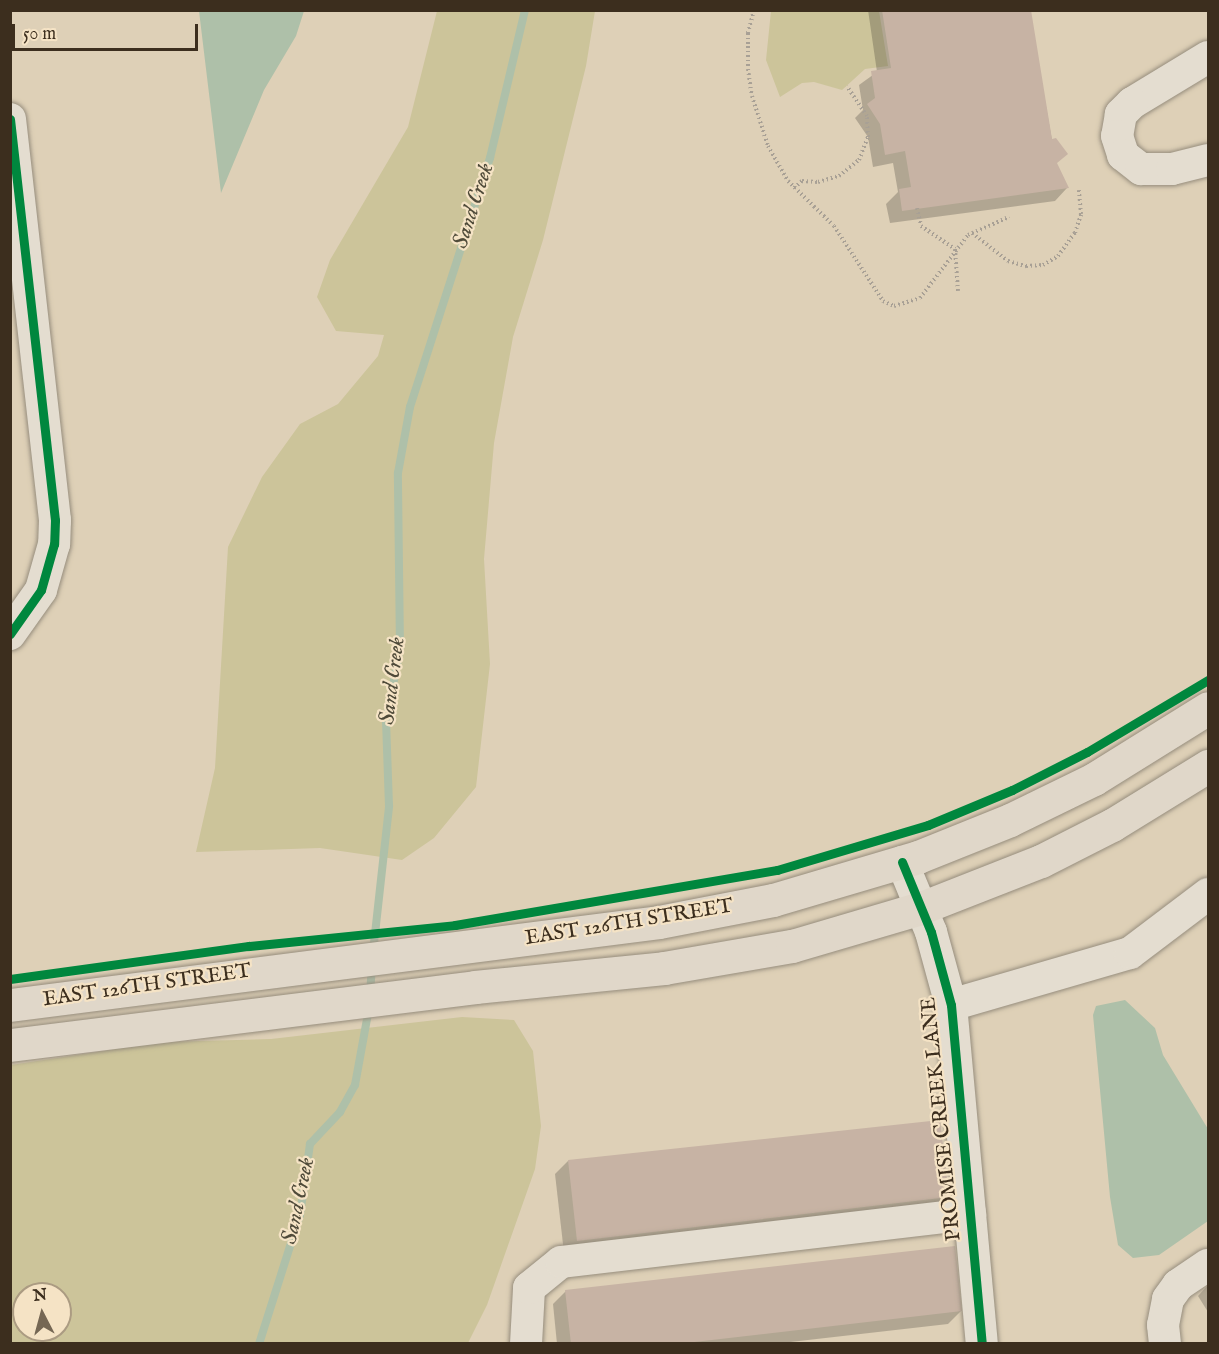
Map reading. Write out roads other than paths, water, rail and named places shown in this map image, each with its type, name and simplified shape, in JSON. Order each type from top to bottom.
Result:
[{"type":"main road","name":"EAST 126TH STREET","points":[[10,1005],[659,922],[740,906],[903,862],[1047,803],[1209,708]]},
{"type":"main road","name":"EAST 126TH STREET","points":[[10,1045],[282,1009],[735,957],[826,937],[921,908],[1041,861],[1112,825],[1209,766]]},
{"type":"street","points":[[1209,57],[1132,103],[1121,114],[1117,136],[1123,155],[1141,169],[1172,169],[1209,160]]},
{"type":"street","points":[[10,119],[55,520],[54,544],[41,590],[10,634]]},
{"type":"street","name":"PROMISE CREEK LANE","points":[[903,862],[921,908],[951,1005],[982,1344]]},
{"type":"street","points":[[951,1005],[1130,952],[1209,894]]},
{"type":"street","points":[[526,1344],[529,1288],[561,1262],[970,1214]]},
{"type":"street","points":[[1165,1344],[1163,1325],[1168,1299],[1178,1285],[1209,1265]]},
{"type":"waterway","name":"Sand Creek","points":[[373,952],[389,806],[386,721],[400,649],[398,473],[410,407],[490,158],[525,10]]},
{"type":"waterway","name":"Sand Creek","points":[[370,994],[372,967]]},
{"type":"waterway","name":"Sand Creek","points":[[259,1344],[300,1215],[310,1144],[340,1112],[355,1085],[369,1008]]}]
